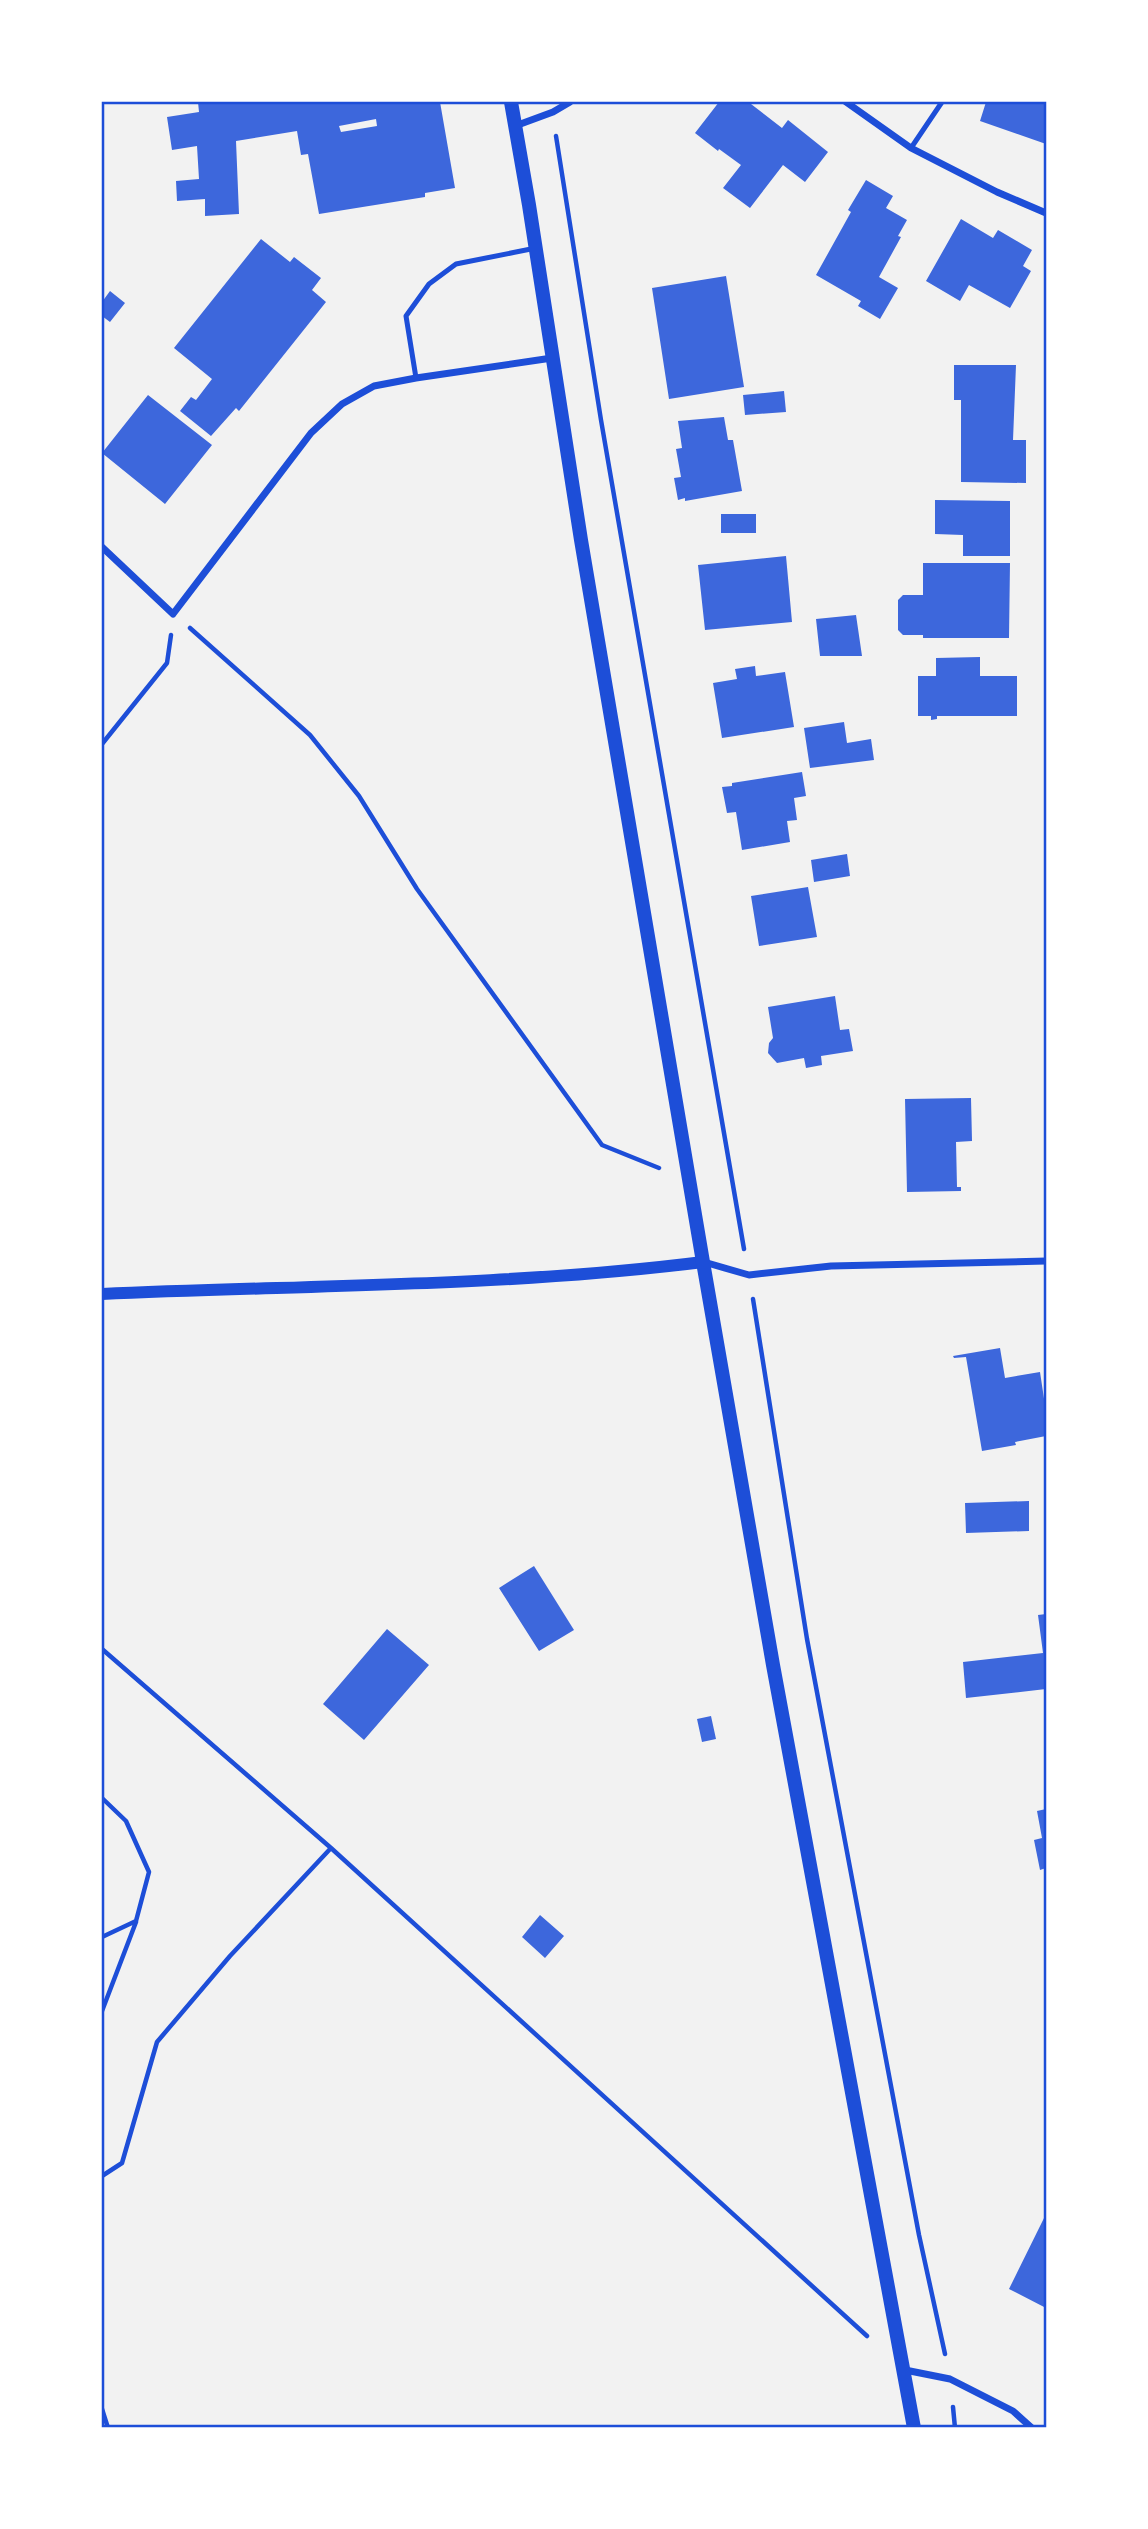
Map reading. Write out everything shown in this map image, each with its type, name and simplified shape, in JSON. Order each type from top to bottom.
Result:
[{"type":"main road","points":[[510,102],[536,248],[581,540],[773,1665],[914,2427]]},
{"type":"street","points":[[514,126],[553,112],[570,102]]},
{"type":"street","points":[[846,102],[911,148],[997,192],[1046,213]]},
{"type":"street","points":[[102,547],[173,614],[311,433],[342,404],[374,386],[553,358]]},
{"type":"street","points":[[102,1294],[494,1280],[643,1270],[703,1262],[749,1275],[831,1266],[1046,1261]]},
{"type":"street","points":[[905,2370],[950,2379],[1013,2411],[1032,2427]]},
{"type":"lane","points":[[911,148],[942,102]]},
{"type":"lane","points":[[416,378],[406,316],[429,284],[456,264],[536,248]]},
{"type":"path","points":[[553,112],[603,433],[749,1275],[807,1639],[919,2235],[950,2379],[955,2427]]},
{"type":"path","points":[[173,614],[310,735],[359,796],[416,889],[602,1145],[689,1180]]},
{"type":"path","points":[[102,744],[167,663],[173,614]]},
{"type":"path","points":[[102,1649],[331,1849],[905,2370]]},
{"type":"path","points":[[102,1798],[126,1821],[149,1872],[136,1922],[102,2011]]},
{"type":"path","points":[[102,2175],[122,2163],[157,2042],[230,1956],[331,1849]]},
{"type":"path","points":[[102,1937],[136,1922]]},
{"type":"path","points":[[102,2409],[108,2427]]},
{"type":"building","points":[[198,102],[440,102],[455,188],[425,193],[425,197],[319,214],[308,154],[301,155],[297,131],[236,141],[239,214],[205,216],[205,199],[177,201],[176,181],[199,179],[197,146],[172,150],[167,117],[199,112]],"holes":[[[376,119],[377,126],[341,132],[339,126]]]},
{"type":"building","points":[[719,102],[753,102],[751,104],[782,128],[788,120],[828,152],[805,182],[783,165],[750,208],[723,188],[741,165],[695,133]]},
{"type":"building","points":[[986,102],[1046,102],[1046,144],[980,121]]},
{"type":"building","points":[[866,180],[893,196],[886,208],[907,220],[898,236],[901,237],[879,277],[898,288],[880,319],[858,306],[861,301],[816,275]]},
{"type":"building","points":[[961,219],[993,238],[998,230],[1032,250],[1023,266],[1031,271],[1010,308],[969,285],[960,301],[926,281]]},
{"type":"building","points":[[261,239],[290,262],[294,257],[321,278],[312,290],[326,302],[239,411],[236,408],[211,436],[180,411],[191,397],[196,400],[212,379],[174,348]]},
{"type":"building","points":[[726,276],[744,387],[669,399],[652,288]]},
{"type":"building","points":[[110,291],[125,303],[110,322],[102,316],[102,302]]},
{"type":"building","points":[[954,365],[1016,365],[1013,440],[1026,440],[1026,483],[961,482],[961,400],[954,400]]},
{"type":"building","points":[[784,391],[786,412],[745,415],[743,395]]},
{"type":"building","points":[[148,395],[212,445],[165,504],[102,453]]},
{"type":"building","points":[[724,417],[728,440],[733,440],[742,491],[678,500],[674,478],[681,477],[676,449],[682,448],[678,421]]},
{"type":"building","points":[[935,500],[1010,501],[1010,556],[963,556],[963,535],[935,534]]},
{"type":"building","points":[[721,514],[756,514],[756,533],[721,533]]},
{"type":"building","points":[[786,556],[792,622],[705,630],[698,565]]},
{"type":"building","points":[[923,563],[1010,563],[1009,638],[923,638],[923,635],[903,635],[898,630],[898,600],[903,595],[923,595]]},
{"type":"building","points":[[856,615],[862,656],[820,656],[816,619]]},
{"type":"building","points":[[980,657],[980,676],[1017,676],[1017,716],[937,716],[937,719],[931,720],[931,716],[918,716],[918,676],[936,676],[936,658]]},
{"type":"building","points":[[755,666],[756,676],[785,672],[794,727],[722,738],[713,683],[737,679],[735,669]]},
{"type":"building","points":[[844,722],[847,743],[871,739],[874,760],[810,768],[804,728]]},
{"type":"building","points":[[802,772],[806,796],[794,798],[797,820],[787,821],[790,842],[742,850],[736,812],[727,813],[722,787]]},
{"type":"building","points":[[847,854],[850,876],[814,882],[811,860]]},
{"type":"building","points":[[808,887],[817,937],[759,946],[751,896]]},
{"type":"building","points":[[835,996],[840,1030],[849,1029],[853,1051],[821,1056],[822,1065],[806,1068],[804,1058],[777,1063],[768,1053],[769,1043],[773,1038],[768,1007]]},
{"type":"building","points":[[971,1098],[972,1141],[956,1142],[957,1187],[961,1187],[961,1191],[907,1192],[905,1099]]},
{"type":"building","points":[[1000,1348],[1005,1378],[1040,1372],[1046,1412],[1046,1436],[982,1451],[966,1357],[953,1356]]},
{"type":"building","points":[[1029,1501],[1029,1531],[966,1533],[965,1503]]},
{"type":"building","points":[[534,1566],[574,1630],[539,1651],[499,1588]]},
{"type":"building","points":[[1046,1614],[1046,1689],[966,1698],[963,1662],[1043,1653],[1038,1615]]},
{"type":"building","points":[[387,1629],[429,1665],[364,1740],[323,1704]]},
{"type":"building","points":[[711,1716],[716,1739],[702,1742],[697,1719]]},
{"type":"building","points":[[1046,1809],[1046,1868],[1040,1870],[1034,1840],[1042,1838],[1037,1811]]},
{"type":"building","points":[[540,1915],[564,1936],[545,1958],[522,1937]]},
{"type":"building","points":[[1046,2214],[1046,2308],[1009,2289]]}]
